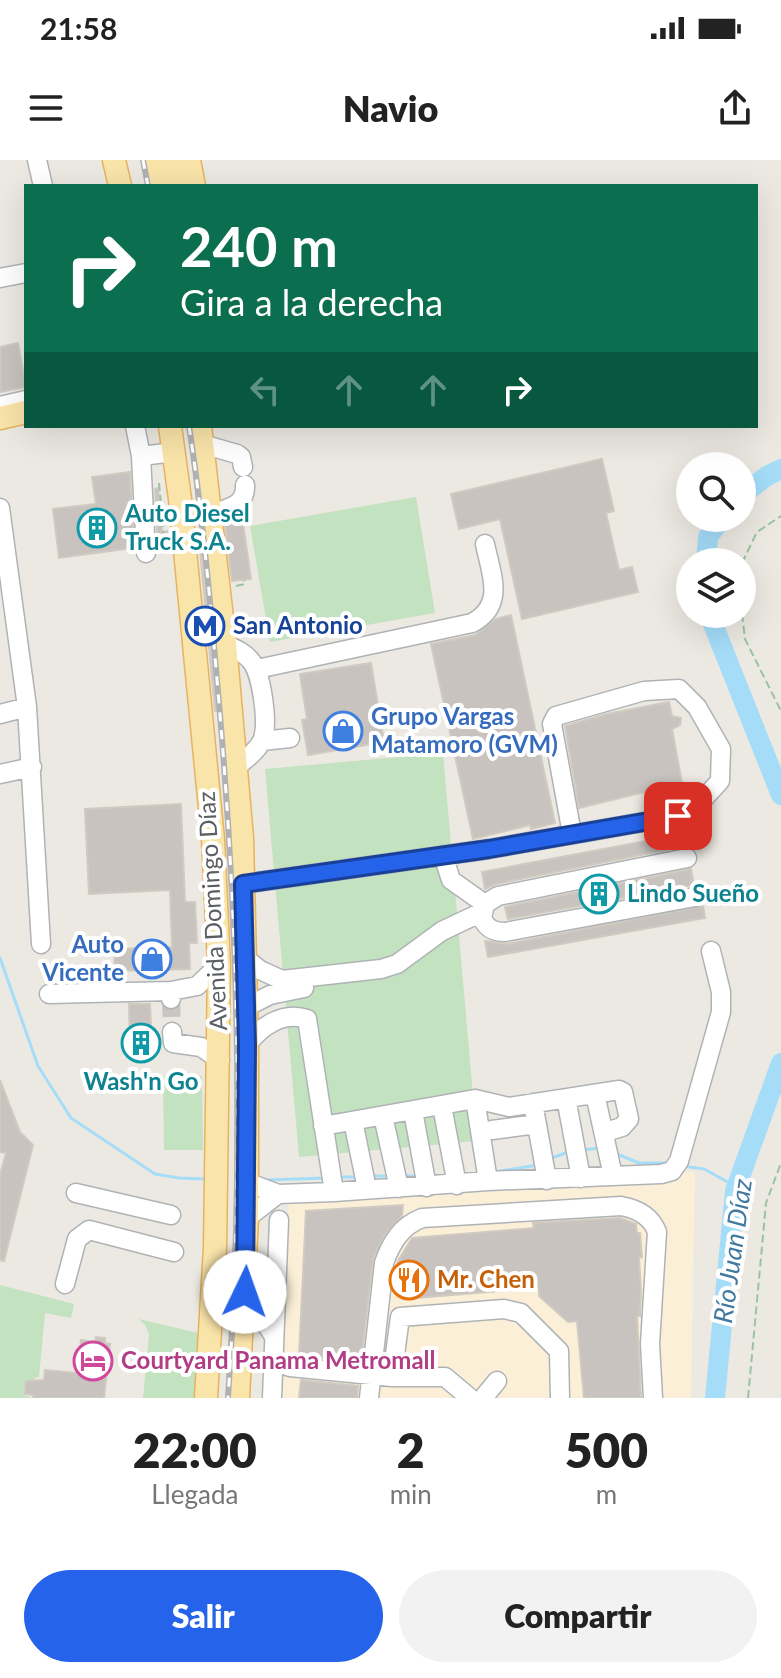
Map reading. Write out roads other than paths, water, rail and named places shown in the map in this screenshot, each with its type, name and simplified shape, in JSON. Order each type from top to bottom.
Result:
[{"type":"main road","points":[[114,160],[120,184]]},
{"type":"main road","points":[[126,160],[130,184]]},
{"type":"main road","points":[[155,160],[162,184]]},
{"type":"main road","points":[[162,160],[163,184]]},
{"type":"main road","points":[[174,160],[178,184]]},
{"type":"main road","points":[[189,160],[194,184]]},
{"type":"main road","points":[[0,418],[24,412]]},
{"type":"main road","points":[[160,428],[168,470],[180,499]]},
{"type":"main road","name":"Avenida Domingo Díaz","points":[[170,428],[213,839],[219,965],[220,1060],[214,1263],[206,1397]]},
{"type":"main road","name":"Avenida Domingo Díaz","points":[[202,433],[225,644],[243,884],[247,1260],[239,1395]]},
{"type":"street","points":[[37,160],[43,184]]},
{"type":"street","points":[[0,278],[24,273]]},
{"type":"street","points":[[0,406],[24,400]]},
{"type":"street","points":[[0,428],[24,422]]},
{"type":"street","points":[[135,428],[141,456],[146,553]]},
{"type":"street","points":[[202,433],[241,457],[244,476],[245,493],[237,504],[211,514]]},
{"type":"street","points":[[141,456],[166,453]]},
{"type":"street","points":[[1,518],[8,618],[27,707],[41,944]]},
{"type":"street","points":[[257,669],[472,623],[483,617],[490,609],[494,590],[485,544]]},
{"type":"street","points":[[225,644],[244,653],[257,669],[265,726],[262,741],[235,768]]},
{"type":"street","points":[[243,884],[443,855],[572,834],[678,816],[696,807],[720,781],[721,749],[697,707],[679,689],[644,691],[556,716],[552,724],[572,834]]},
{"type":"street","points":[[0,714],[27,707]]},
{"type":"street","points":[[262,741],[290,738]]},
{"type":"street","points":[[0,774],[32,767]]},
{"type":"street","points":[[443,855],[451,880],[484,913],[496,932],[695,897]]},
{"type":"street","points":[[246,1007],[270,995],[392,973],[484,913],[498,896],[687,858]]},
{"type":"street","points":[[245,958],[260,970],[282,980],[381,969],[397,964],[442,931],[484,913]]},
{"type":"street","points":[[247,1182],[278,1194],[667,1173],[679,1161],[721,1012],[721,992],[711,951]]},
{"type":"street","points":[[49,994],[171,995],[197,986],[219,965]]},
{"type":"street","points":[[246,1007],[274,1020]]},
{"type":"street","points":[[247,1045],[274,1020],[301,1016],[307,1019],[334,1192]]},
{"type":"street","points":[[172,1032],[173,1043],[201,1047],[220,1060]]},
{"type":"street","points":[[323,1126],[475,1099],[509,1107],[619,1090],[623,1092],[629,1113],[626,1124],[605,1132]]},
{"type":"street","points":[[595,1094],[613,1176]]},
{"type":"street","points":[[566,1098],[581,1178]]},
{"type":"street","points":[[475,1099],[488,1181]]},
{"type":"street","points":[[533,1103],[547,1180]]},
{"type":"street","points":[[442,1106],[457,1185]]},
{"type":"street","points":[[413,1111],[427,1187]]},
{"type":"street","points":[[383,1116],[399,1188]]},
{"type":"street","points":[[353,1121],[367,1189]]},
{"type":"street","points":[[492,1130],[537,1124]]},
{"type":"street","points":[[76,1193],[171,1215]]},
{"type":"street","points":[[247,1218],[278,1194]]},
{"type":"street","points":[[369,1398],[384,1263],[390,1246],[410,1223],[436,1217],[621,1206],[637,1209],[654,1223],[657,1232],[650,1344],[653,1398]]},
{"type":"street","points":[[272,1398],[279,1220]]},
{"type":"street","points":[[65,1284],[77,1239],[89,1230],[174,1252]]},
{"type":"street","points":[[247,1260],[261,1316],[273,1335]]},
{"type":"street","points":[[392,1377],[400,1317],[504,1309],[521,1313],[559,1351],[557,1392]]},
{"type":"street","points":[[272,1361],[290,1367],[392,1377],[445,1377],[470,1398]]},
{"type":"street","points":[[483,1398],[497,1381]]},
{"type":"waterway","name":"Río Juan Díaz","points":[[756,484],[781,469]]},
{"type":"waterway","name":"Río Juan Díaz","points":[[707,548],[712,532]]},
{"type":"waterway","name":"Río Juan Díaz","points":[[715,628],[781,795]]},
{"type":"waterway","points":[[0,958],[38,1066],[71,1118],[155,1174],[204,1179]]},
{"type":"waterway","name":"Río Juan Díaz","points":[[715,1398],[735,1191],[781,1063]]},
{"type":"waterway","points":[[582,1150],[599,1148]]},
{"type":"waterway","points":[[552,1158],[571,1151]]},
{"type":"waterway","points":[[617,1154],[639,1163],[668,1163]]},
{"type":"waterway","points":[[494,1172],[538,1165]]},
{"type":"waterway","points":[[683,1166],[704,1169],[737,1187]]},
{"type":"waterway","points":[[370,1176],[391,1176]]},
{"type":"waterway","points":[[402,1176],[419,1176]]},
{"type":"waterway","points":[[338,1177],[359,1177]]},
{"type":"waterway","points":[[266,1180],[327,1178]]},
{"type":"tunnel","points":[[171,999],[172,1032]]},
{"type":"railway","points":[[143,160],[148,184]]},
{"type":"railway","points":[[189,428],[203,529],[219,703],[235,964],[236,1224],[228,1398]]},
{"type":"place","name":"Auto Diesel Truck S.A.","points":[[97,528]]},
{"type":"place","name":"San Antonio","points":[[205,626]]},
{"type":"place","name":"Grupo Vargas Matamoro (GVM)","points":[[343,731]]},
{"type":"place","name":"Lindo Sueño","points":[[599,894]]},
{"type":"place","name":"Auto Vicente","points":[[152,959]]},
{"type":"place","name":"Wash'n Go","points":[[141,1043]]},
{"type":"place","name":"Mr. Chen","points":[[409,1280]]},
{"type":"place","name":"Courtyard Panama Metromall","points":[[93,1361]]}]
